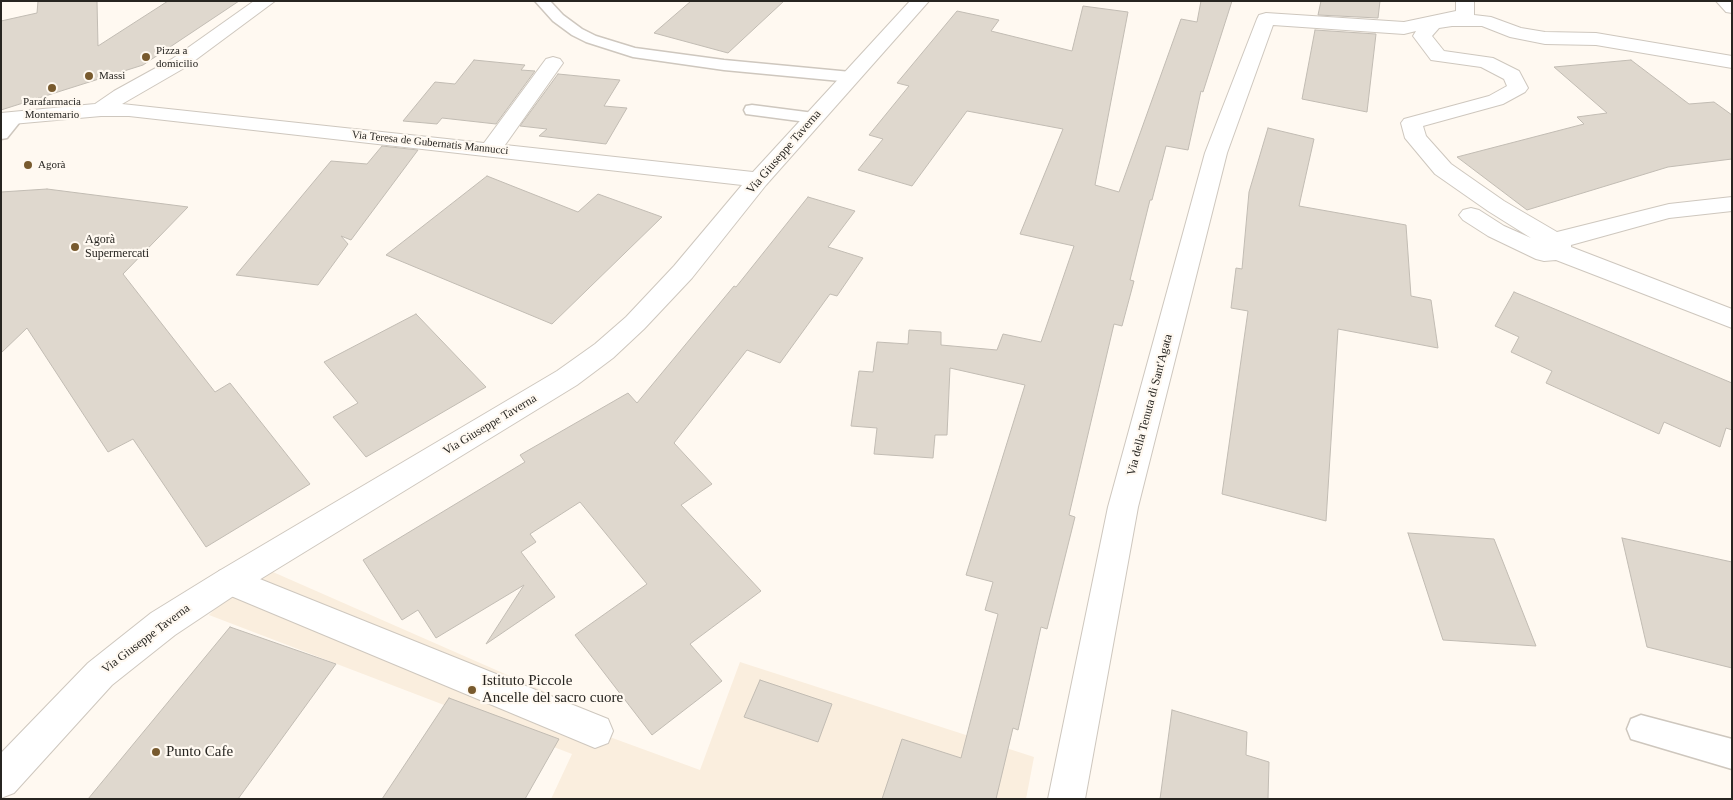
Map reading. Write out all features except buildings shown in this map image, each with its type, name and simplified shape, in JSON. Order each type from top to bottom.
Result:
[{"type":"street","points":[[101,110],[121,95],[179,63],[266,1]]},
{"type":"street","name":"Via Giuseppe Taverna","points":[[1,780],[87,687],[115,661],[164,624],[230,580],[551,388],[586,365],[635,323],[667,290],[758,180],[920,1]]},
{"type":"street","points":[[1726,1],[1732,8]]},
{"type":"street","name":"Via della Tenuta di Sant'Agata","points":[[1066,799],[1123,507],[1216,152],[1266,19],[1404,28],[1465,8]]},
{"type":"street","points":[[1726,66],[1596,39],[1545,38],[1518,33],[1484,21],[1452,20],[1433,24],[1422,36],[1438,56],[1486,62],[1512,75],[1518,88],[1496,100],[1411,123],[1412,130],[1443,169],[1559,248],[1732,319]]},
{"type":"street","points":[[1486,62],[1545,38]]},
{"type":"street","points":[[491,149],[554,63]]},
{"type":"street","name":"Via Teresa de Gubernatis Mannucci","points":[[5,124],[101,110],[144,111],[758,180]]},
{"type":"street","points":[[1471,215],[1496,231],[1544,253],[1559,248],[1564,238],[1668,211],[1732,204]]},
{"type":"street","points":[[230,580],[596,732]]},
{"type":"lane","points":[[542,1],[558,18],[577,32],[590,39],[633,52],[724,65],[851,77]]},
{"type":"lane","points":[[752,110],[814,118]]},
{"type":"lane","points":[[1641,729],[1732,754]]},
{"type":"shaded area","name":"Istituto Piccole Ancelle del sacro cuore","points":[[257,565],[603,717],[596,732],[700,770],[740,662],[1034,757],[1026,799],[551,799],[572,754],[209,615]]},
{"type":"place","name":"Pizza a domicilio","points":[[146,57]]},
{"type":"place","name":"Massi","points":[[89,76]]},
{"type":"place","name":"Parafarmacia Montemario","points":[[52,88]]},
{"type":"place","name":"Agorà","points":[[28,165]]},
{"type":"place","name":"Agorà Supermercati","points":[[75,247]]},
{"type":"place","name":"Istituto Piccole Ancelle del sacro cuore","points":[[472,690]]},
{"type":"place","name":"Punto Cafe","points":[[156,752]]}]
